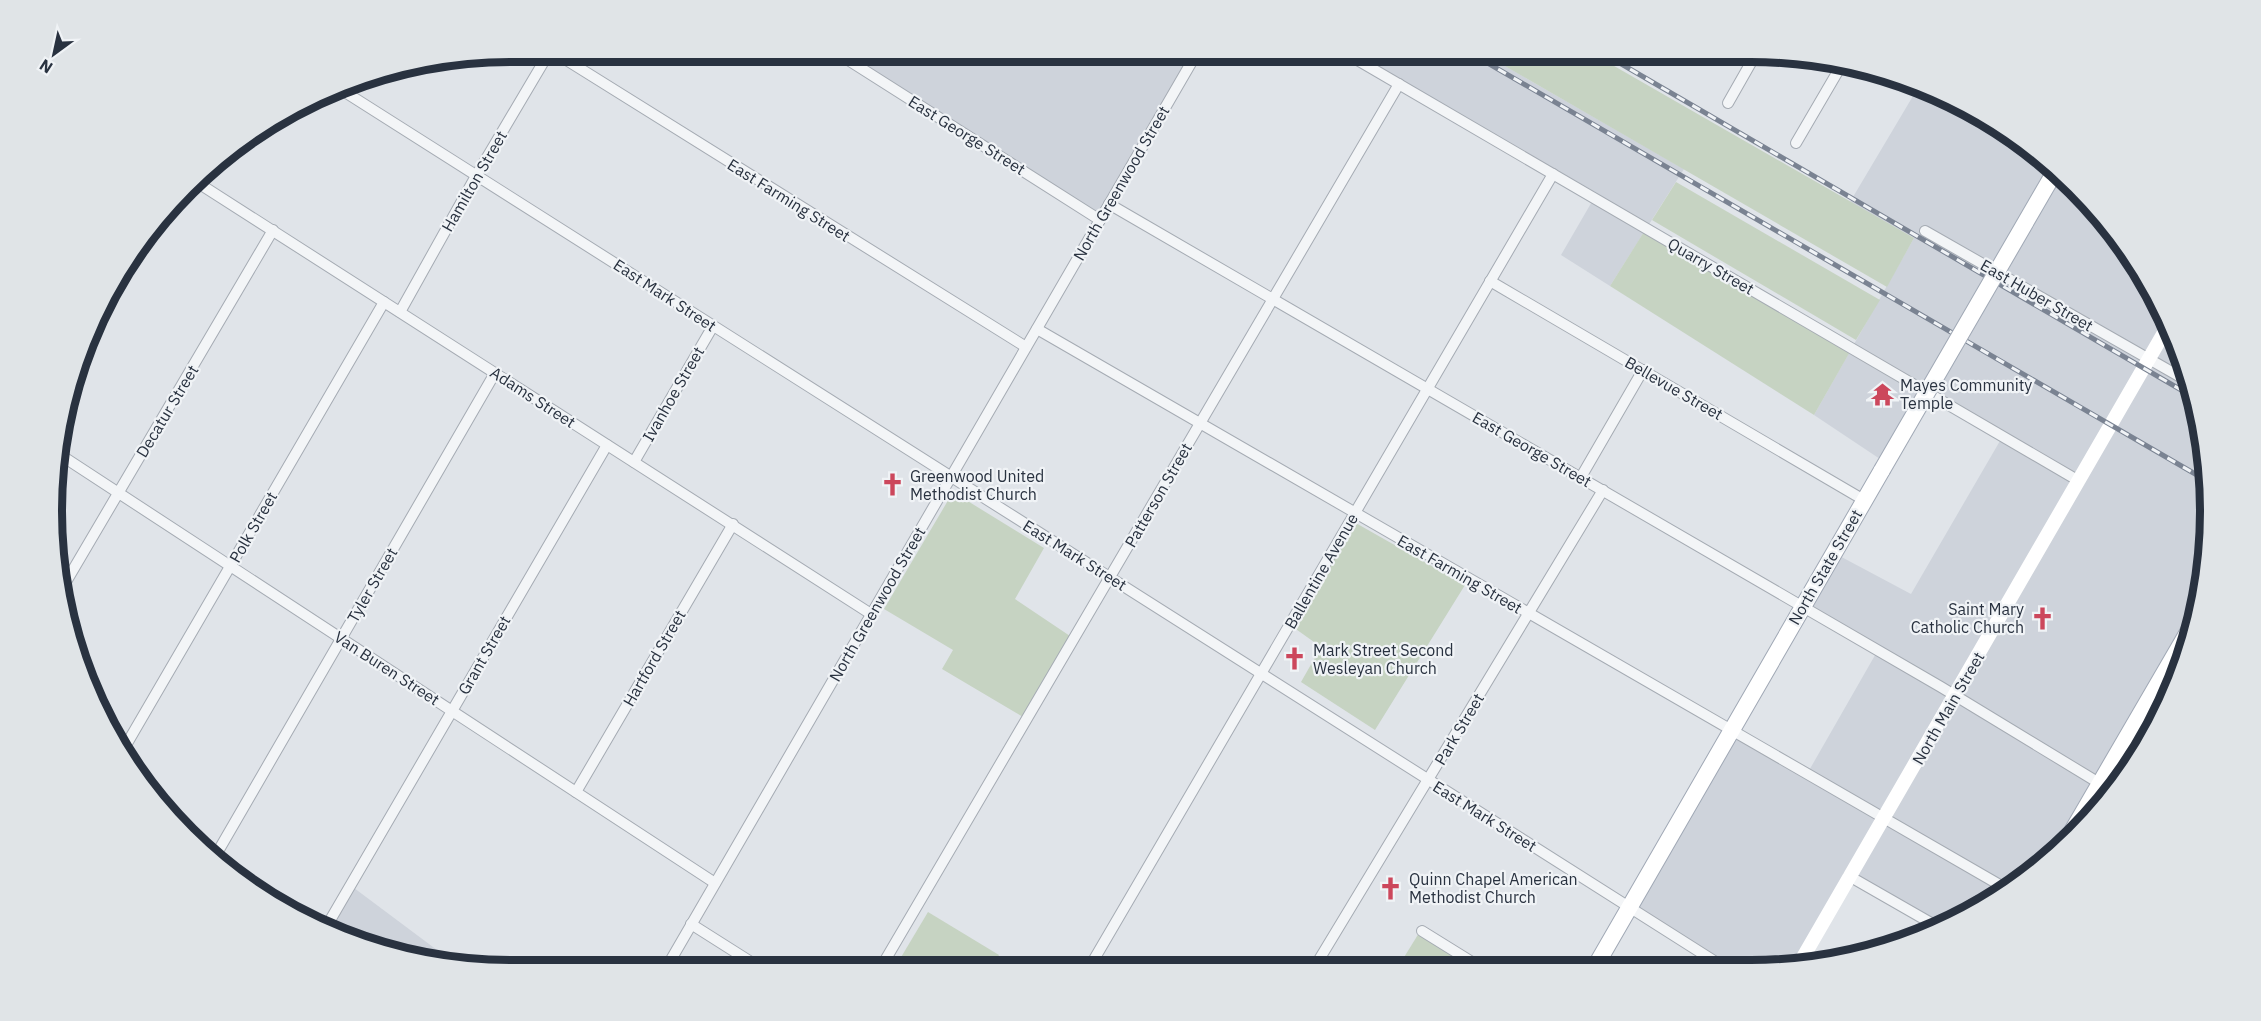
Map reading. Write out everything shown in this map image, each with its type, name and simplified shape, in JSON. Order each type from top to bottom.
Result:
[{"type":"main road","name":"North State Street","points":[[1599,960],[2051,177]]},
{"type":"main road","points":[[2083,812],[2177,650]]},
{"type":"street","name":"Hamilton Street","points":[[400,312],[476,176],[544,62]]},
{"type":"street","name":"East Farming Street","points":[[569,62],[1026,347]]},
{"type":"street","name":"East George Street","points":[[851,62],[1100,220]]},
{"type":"street","name":"North Greenwood Street","points":[[671,960],[1192,62]]},
{"type":"street","name":"Quarry Street","points":[[1361,62],[2079,481]]},
{"type":"street","points":[[1728,103],[1751,62]]},
{"type":"street","points":[[1796,143],[1839,70]]},
{"type":"street","name":"Patterson Street","points":[[885,960],[1399,84]]},
{"type":"street","name":"East Mark Street","points":[[346,93],[1713,960]]},
{"type":"street","name":"Ballentine Avenue","points":[[1094,960],[1553,174]]},
{"type":"street","name":"Adams Street","points":[[201,185],[871,614]]},
{"type":"street","name":"East George Street","points":[[1109,204],[1581,477],[2099,783]]},
{"type":"street","name":"Decatur Street","points":[[67,580],[273,230]]},
{"type":"street","name":"East Huber Street","points":[[1925,231],[2179,376]]},
{"type":"street","name":"Bellevue Street","points":[[1490,281],[1857,496]]},
{"type":"street","name":"Polk Street","points":[[127,743],[384,302]]},
{"type":"street","name":"Ivanhoe Street","points":[[634,462],[713,326]]},
{"type":"street","name":"East Farming Street","points":[[1037,329],[1999,885]]},
{"type":"street","name":"North Main Street","points":[[1803,957],[2163,334]]},
{"type":"street","points":[[1581,477],[1643,370]]},
{"type":"street","name":"Tyler Street","points":[[218,851],[495,373]]},
{"type":"street","name":"Grant Street","points":[[330,921],[607,445]]},
{"type":"street","name":"Van Buren Street","points":[[64,458],[715,883]]},
{"type":"street","name":"Park Street","points":[[1319,960],[1603,490]]},
{"type":"street","name":"Hartford Street","points":[[576,792],[733,524]]},
{"type":"street","points":[[1849,876],[1929,922]]},
{"type":"street","points":[[691,924],[748,960]]},
{"type":"street","points":[[1422,931],[1469,960]]},
{"type":"shaded area","points":[[849,62],[1193,62],[1100,222]]},
{"type":"shaded area","points":[[1367,62],[1498,62],[1684,169],[1610,286],[1561,255],[1597,193]]},
{"type":"shaded area","points":[[1898,86],[1975,122],[2024,154],[2047,173],[2088,214],[2107,237],[2124,261],[2153,312],[2176,366],[2184,394],[2196,452],[2199,481],[2199,540],[2191,598],[2184,627],[2174,659],[2137,723],[2143,727],[2111,778],[2105,775],[2084,811],[2068,828],[2024,867],[2000,884],[1949,913],[1920,926],[1924,919],[1850,875],[1802,957],[1700,960],[1703,955],[1630,906],[1730,730],[1807,774],[1878,650],[1802,607],[1834,553],[1911,594],[2004,434],[1928,390],[1886,463],[1814,415],[1914,238],[1850,202],[1913,96]]},
{"type":"shaded area","points":[[350,885],[443,954],[366,936],[330,921]]},
{"type":"green space","points":[[1498,62],[1607,62],[1914,238],[1887,287]]},
{"type":"green space","points":[[1676,182],[1880,300],[1856,340],[1652,220]]},
{"type":"green space","points":[[1647,227],[1851,350],[1814,415],[1610,286]]},
{"type":"green space","points":[[953,492],[1044,548],[1015,599],[1070,636],[1023,717],[942,669],[953,650],[884,609]]},
{"type":"green space","points":[[1354,522],[1465,585],[1375,730],[1301,682],[1321,647],[1293,627]]},
{"type":"green space","points":[[928,912],[999,955],[996,960],[899,960]]},
{"type":"green space","points":[[1419,933],[1461,960],[1402,960]]},
{"type":"railway","points":[[1486,62],[2198,476]]},
{"type":"railway","points":[[1618,62],[2183,391]]},
{"type":"place","name":"Mayes Community Temple","points":[[1882,394]]},
{"type":"place","name":"Greenwood United Methodist Church","points":[[892,485]]},
{"type":"place","name":"Saint Mary Catholic Church","points":[[2042,618]]},
{"type":"place","name":"Mark Street Second Wesleyan Church","points":[[1295,659]]},
{"type":"place","name":"Quinn Chapel American Methodist Church","points":[[1391,888]]}]
